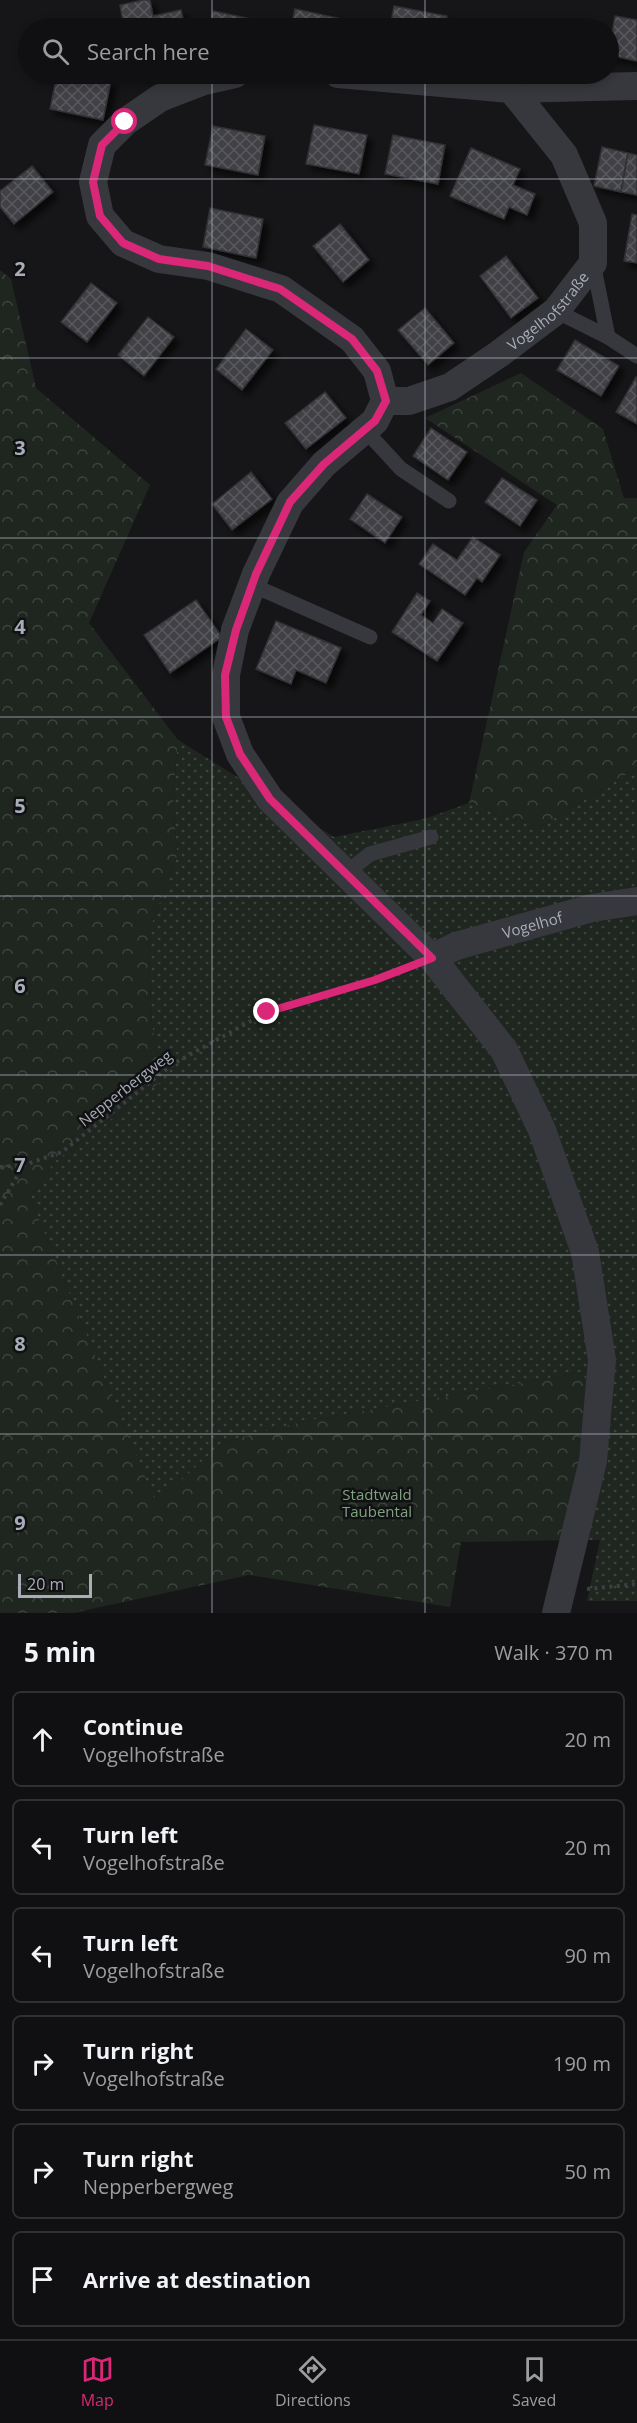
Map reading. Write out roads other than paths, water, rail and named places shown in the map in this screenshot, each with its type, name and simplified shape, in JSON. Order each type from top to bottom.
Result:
[{"type":"street","points":[[196,84],[160,98],[125,122],[102,145],[93,182],[100,216],[123,243],[159,259],[208,266],[280,289],[352,339],[377,371],[386,401],[375,421],[324,464],[290,502],[252,585],[236,630],[225,675],[226,717],[240,754],[270,799],[432,958],[504,1050],[542,1130],[585,1252],[602,1360],[593,1461],[556,1613]]},
{"type":"street","points":[[453,84],[511,89],[637,86]]},
{"type":"street","name":"Vogelhofstraße","points":[[386,401],[409,401],[450,387],[556,311],[593,263],[593,223],[564,155],[511,89]]},
{"type":"street","name":"Vogelhof","points":[[432,958],[456,946],[592,908],[637,901]]},
{"type":"lane","points":[[593,263],[608,337]]},
{"type":"lane","points":[[556,311],[608,337],[637,356]]},
{"type":"lane","points":[[365,430],[401,469],[449,501]]},
{"type":"lane","points":[[252,585],[370,637]]},
{"type":"lane","points":[[346,873],[370,854],[430,837]]},
{"type":"park label","name":"Stadtwald Taubental","points":[[377,1502]]}]
